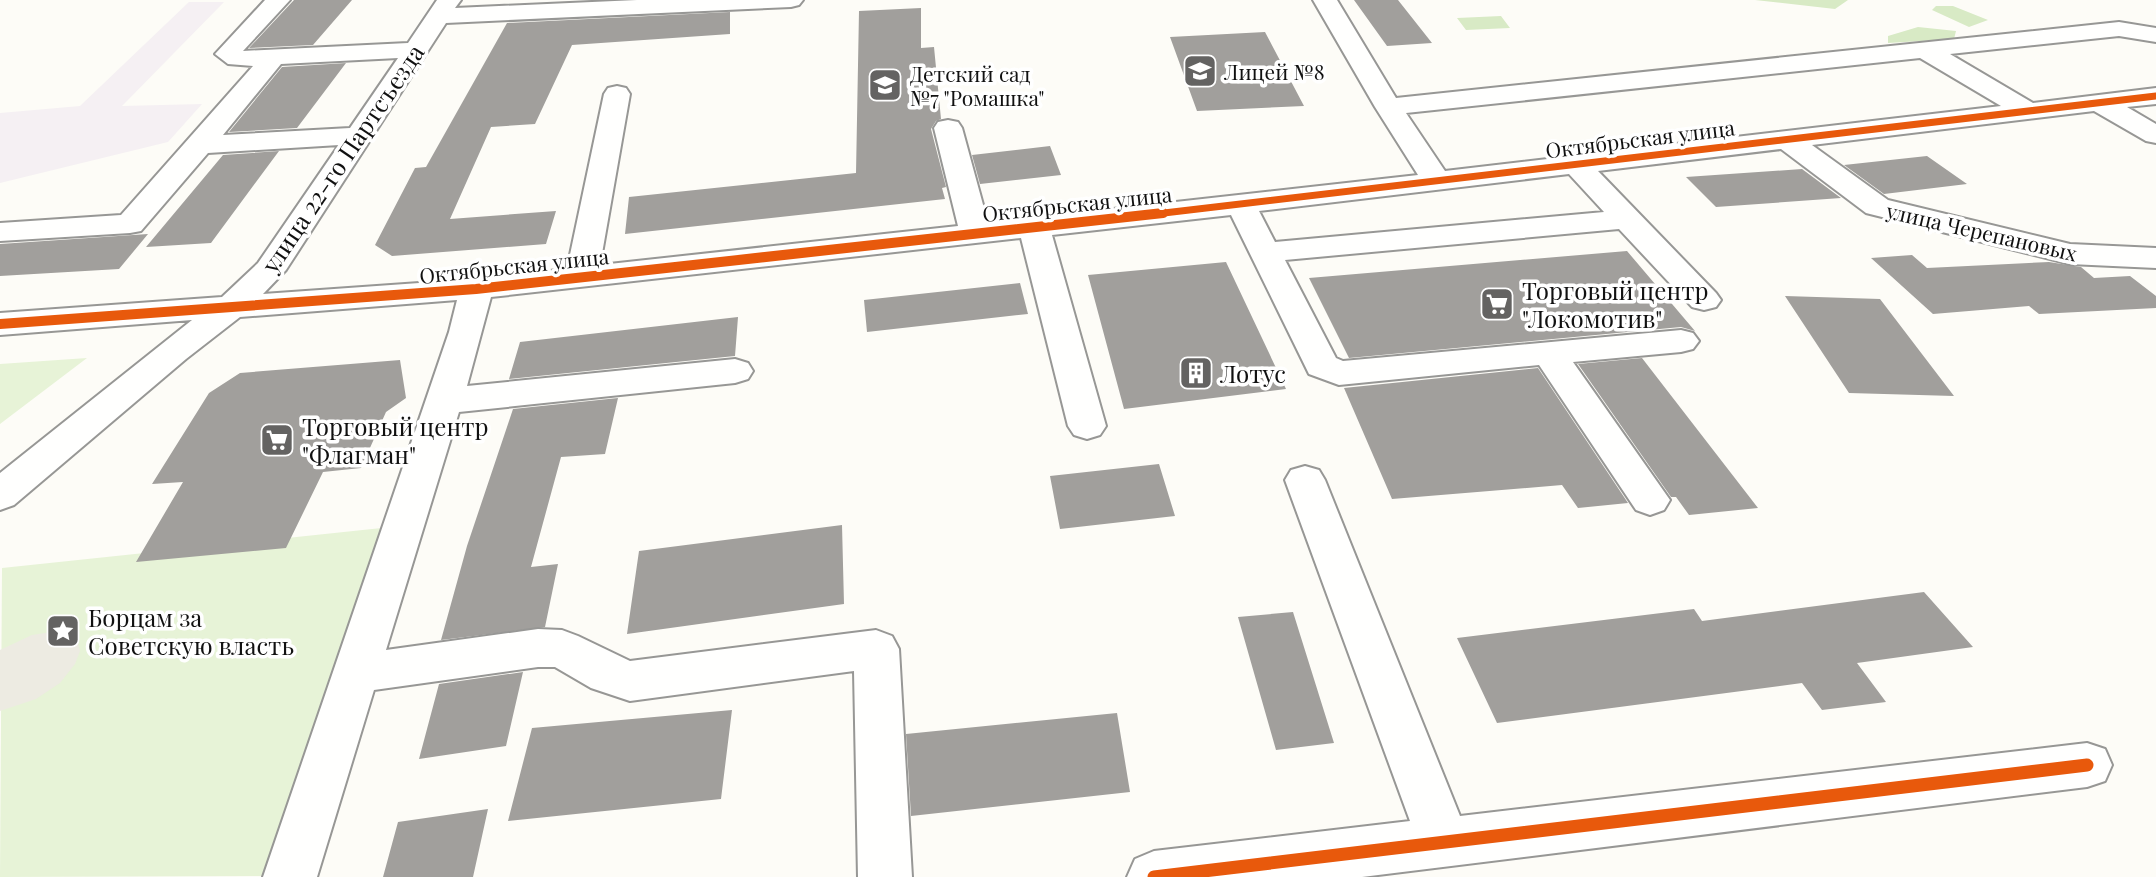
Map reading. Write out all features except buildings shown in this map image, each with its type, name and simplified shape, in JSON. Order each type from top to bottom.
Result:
[{"type":"street","points":[[278,0],[227,54],[237,59],[415,50]]},
{"type":"street","points":[[444,8],[791,0]]},
{"type":"street","points":[[1325,0],[1388,107],[1437,182]]},
{"type":"street","name":"улица 22-го Партсъезда","points":[[0,495],[173,351],[230,308],[270,270],[356,136],[444,8]]},
{"type":"street","points":[[2097,16],[2119,29]]},
{"type":"street","points":[[1388,107],[2119,29],[2156,35]]},
{"type":"street","points":[[1923,49],[2028,111]]},
{"type":"street","points":[[0,232],[130,224],[274,57]]},
{"type":"street","points":[[582,277],[617,94]]},
{"type":"street","name":"Октябрьская улица","points":[[0,324],[476,289],[975,232],[1241,205],[2156,96]]},
{"type":"street","points":[[2099,103],[2156,135]]},
{"type":"street","points":[[948,128],[975,232]]},
{"type":"street","points":[[200,145],[356,136]]},
{"type":"street","name":"улица Черепановых","points":[[1787,140],[1877,207],[2070,254],[2156,258]]},
{"type":"street","points":[[1576,165],[1704,300]]},
{"type":"street","points":[[1241,205],[1322,366],[1339,373],[1681,341]]},
{"type":"street","points":[[1265,252],[1627,219]]},
{"type":"street","points":[[1033,227],[1042,251],[1087,426]]},
{"type":"street","points":[[290,877],[466,332],[476,289]]},
{"type":"street","points":[[1549,354],[1650,500]]},
{"type":"street","points":[[444,401],[735,371]]},
{"type":"street","points":[[1305,480],[1443,840]]},
{"type":"street","points":[[357,673],[538,648],[562,649],[608,674],[630,681],[876,649],[885,877]]},
{"type":"street","points":[[1154,877],[1443,840],[2087,765]]},
{"type":"shaded area","points":[[189,2],[224,2],[122,106],[202,104],[168,142],[0,183],[0,113],[80,106]]},
{"type":"shaded area","points":[[52,632],[67,634],[77,640],[80,651],[75,664],[60,683],[36,699],[0,711],[0,650],[32,635]]},
{"type":"green space","points":[[1755,0],[1848,0],[1835,9]]},
{"type":"green space","points":[[1936,6],[1953,6],[1988,20],[1969,27],[1932,10]]},
{"type":"green space","points":[[1501,16],[1510,28],[1466,30],[1457,18]]},
{"type":"green space","points":[[1918,27],[1956,31],[1954,39],[1888,43],[1888,36]]},
{"type":"green space","points":[[87,358],[0,424],[0,364]]},
{"type":"green space","points":[[391,527],[262,876],[0,877],[2,568]]},
{"type":"cycle path","points":[[0,324],[476,289],[1184,211],[2156,96]]},
{"type":"cycle path","points":[[1154,877],[2087,765]]},
{"type":"place","name":"Лицей №8","points":[[1200,71]]},
{"type":"place","name":"Детский сад №7 \"Ромашка\"","points":[[885,85]]},
{"type":"place","name":"Торговый центр \"Локомотив\"","points":[[1497,304]]},
{"type":"place","name":"Лотус","points":[[1196,373]]},
{"type":"place","name":"Торговый центр \"Флагман\"","points":[[277,440]]},
{"type":"place","name":"Борцам за Советскую власть","points":[[63,631]]}]
